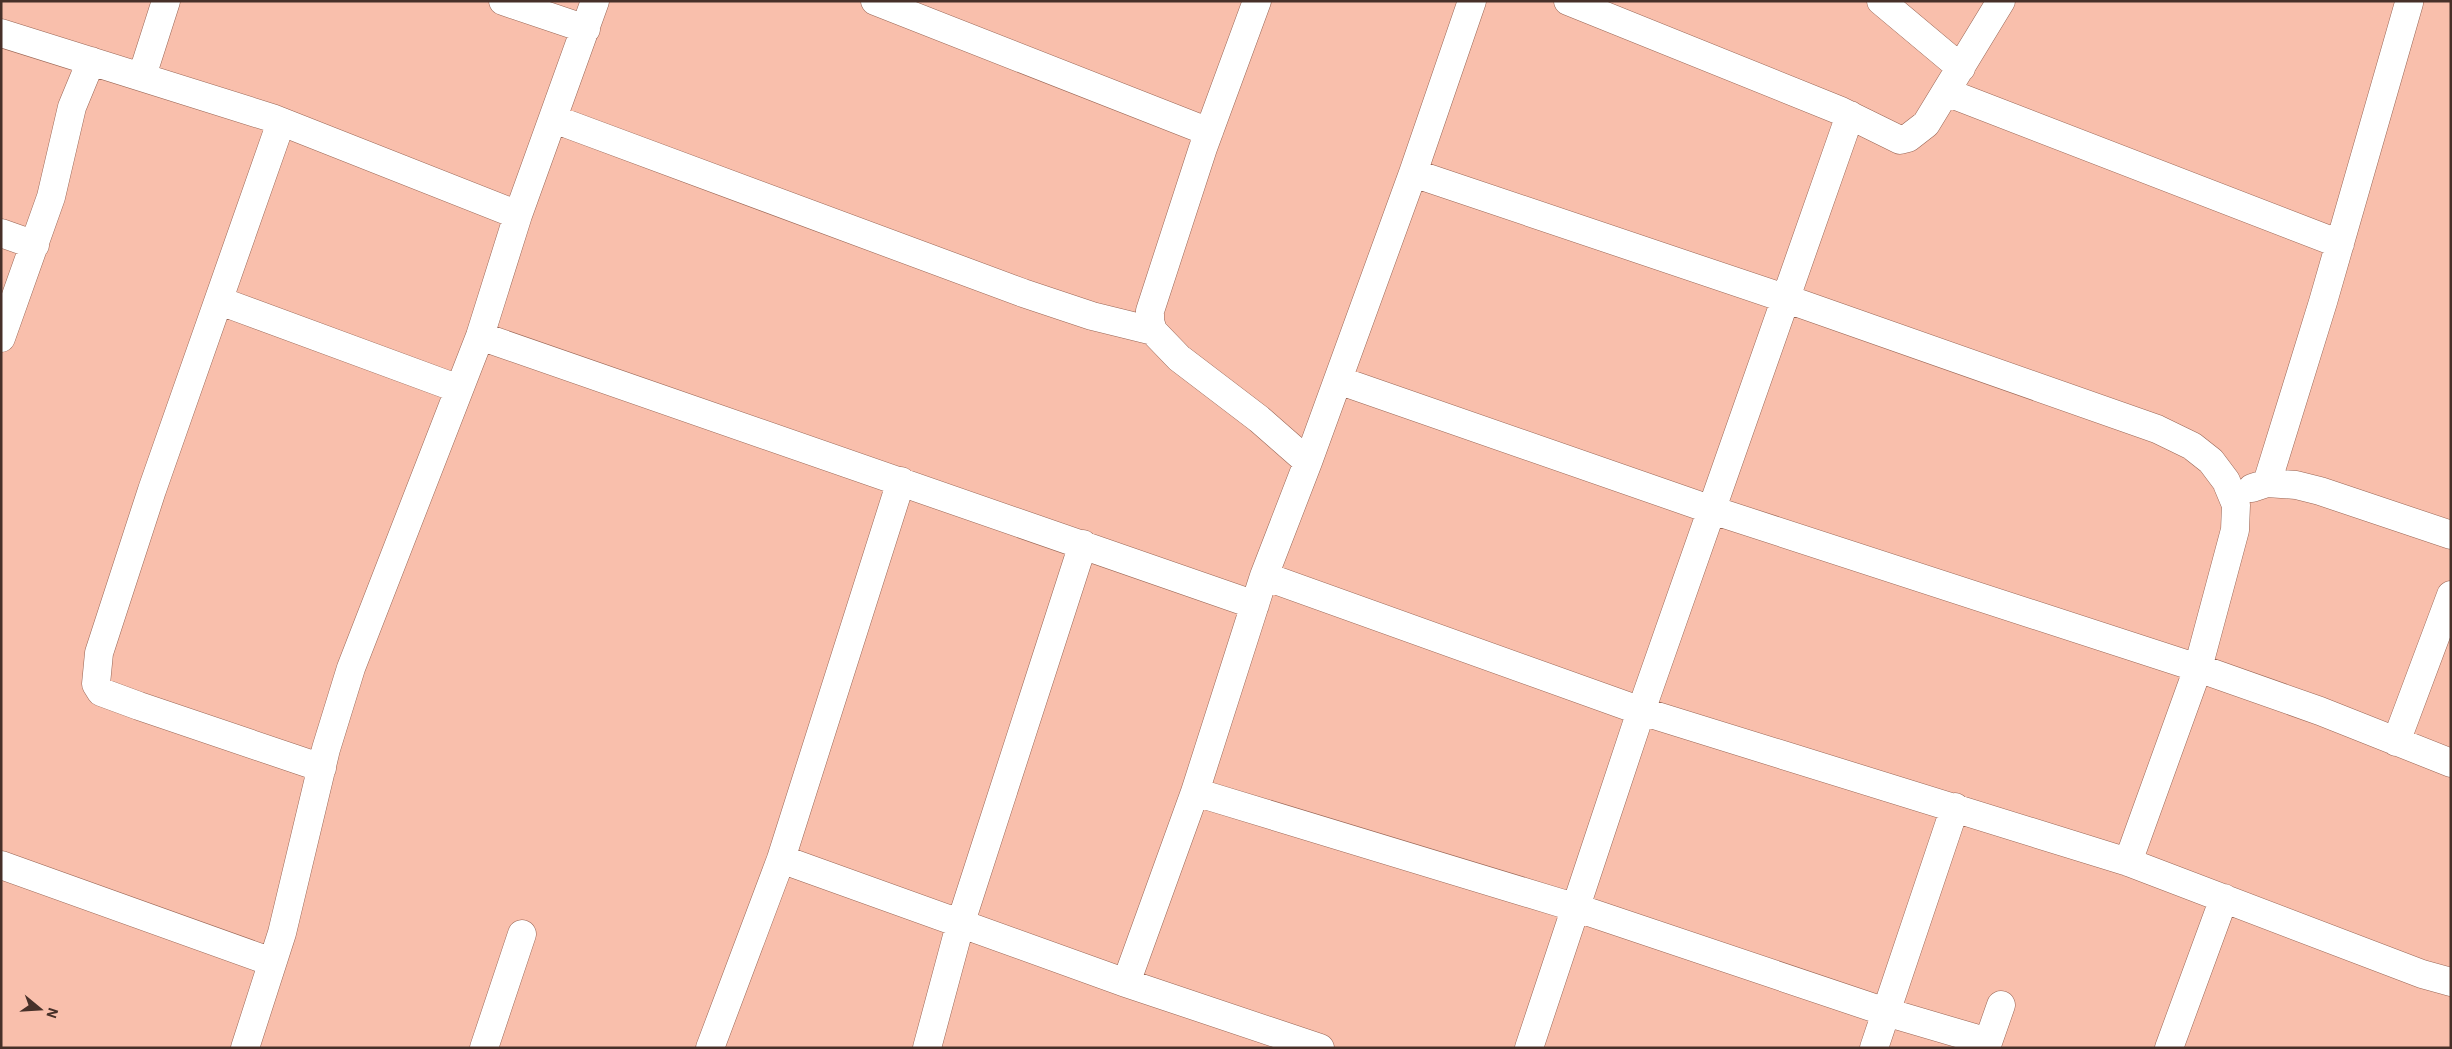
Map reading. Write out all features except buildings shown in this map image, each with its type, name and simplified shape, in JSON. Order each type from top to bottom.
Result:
[{"type":"street","points":[[142,76],[166,1]]},
{"type":"street","points":[[503,1],[586,29]]},
{"type":"street","points":[[245,1048],[282,934],[322,768],[351,668],[480,336],[518,215],[595,1]]},
{"type":"street","points":[[875,1],[1209,132]]},
{"type":"street","points":[[1257,1],[1209,132],[1150,311],[1150,321],[1153,331],[1179,358],[1259,419],[1308,462]]},
{"type":"street","points":[[1126,983],[1195,792],[1264,576],[1308,462],[1413,173],[1472,1]]},
{"type":"street","points":[[1568,1],[1850,115],[1900,140],[1908,138],[1926,124],[2002,1]]},
{"type":"street","points":[[1881,1],[1961,68]]},
{"type":"street","points":[[2267,483],[2340,244],[2409,3]]},
{"type":"street","points":[[1,33],[142,76],[281,122],[518,215]]},
{"type":"street","points":[[1,338],[51,198],[72,107],[91,61]]},
{"type":"street","points":[[1946,92],[2340,244]]},
{"type":"street","points":[[1529,1048],[1642,711],[1850,115]]},
{"type":"street","points":[[554,119],[1022,293],[1092,316],[1153,331]]},
{"type":"street","points":[[281,122],[220,301],[152,490],[99,653],[96,684],[101,692],[322,768]]},
{"type":"street","points":[[1413,173],[1787,298],[2157,429],[2192,446],[2210,461],[2226,481],[2236,505],[2235,530],[2198,668],[2128,862]]},
{"type":"street","points":[[1,233],[35,245]]},
{"type":"street","points":[[220,301],[459,389]]},
{"type":"street","points":[[480,336],[1255,605]]},
{"type":"street","points":[[1338,380],[1712,510],[2198,668],[2320,711],[2451,763]]},
{"type":"street","points":[[710,1048],[782,859],[901,481]]},
{"type":"street","points":[[2231,494],[2267,483],[2285,482],[2320,491],[2451,535]]},
{"type":"street","points":[[927,1048],[960,924],[1083,544]]},
{"type":"street","points":[[1264,576],[1642,711],[2128,862],[2422,974],[2451,982]]},
{"type":"street","points":[[2396,742],[2451,595]]},
{"type":"street","points":[[1195,792],[1577,908],[1987,1045],[2001,1005]]},
{"type":"street","points":[[1874,1048],[1955,807]]},
{"type":"street","points":[[782,859],[1126,983],[1320,1048]]},
{"type":"street","points":[[1,865],[272,962]]},
{"type":"street","points":[[2169,1048],[2224,898]]},
{"type":"street","points":[[484,1048],[522,934]]}]
